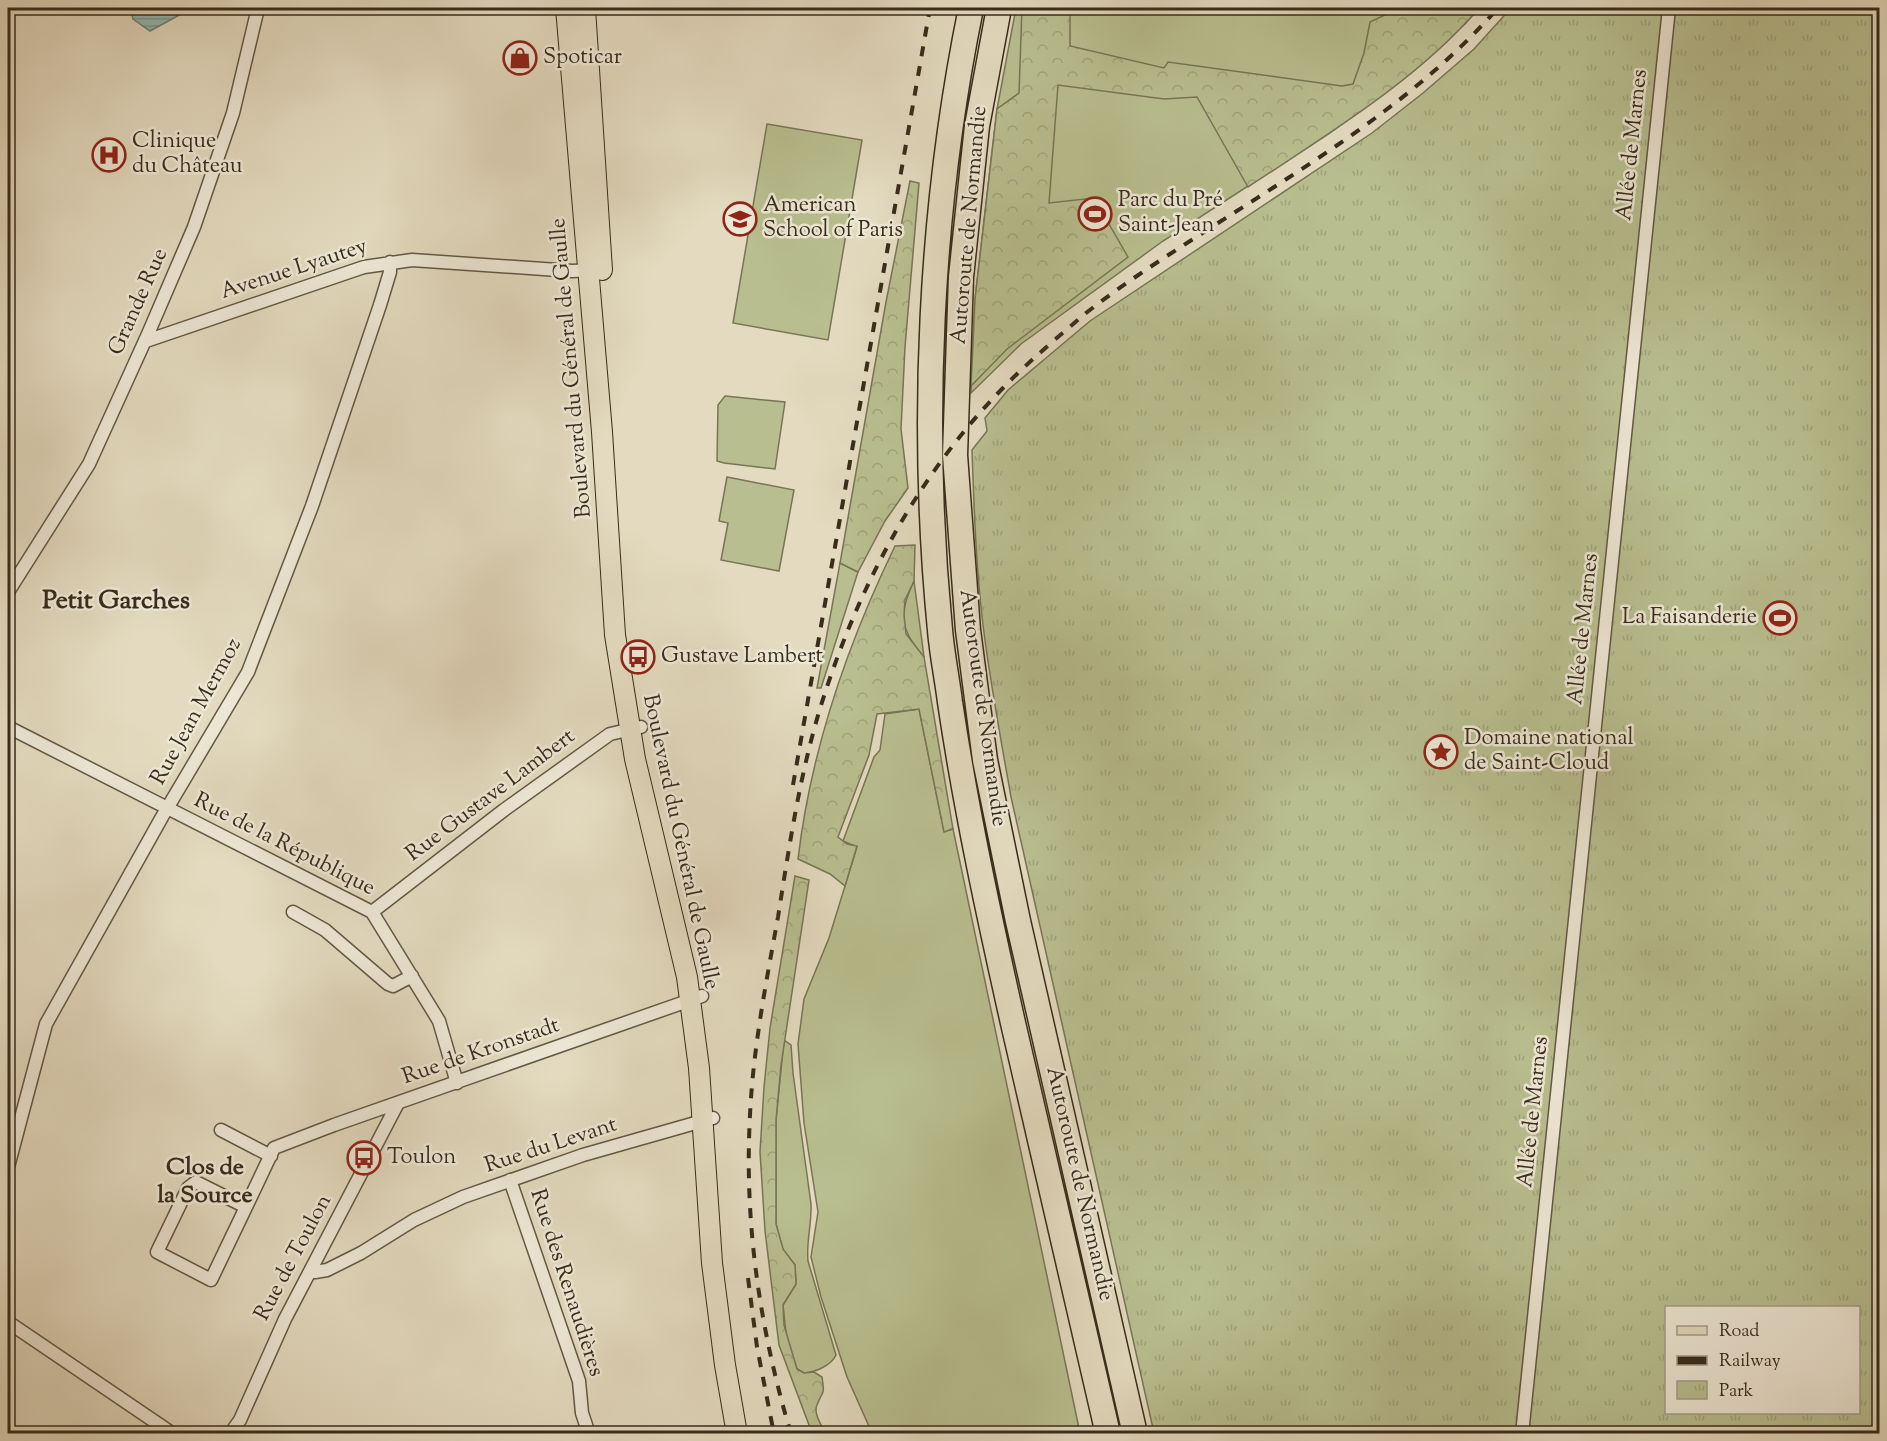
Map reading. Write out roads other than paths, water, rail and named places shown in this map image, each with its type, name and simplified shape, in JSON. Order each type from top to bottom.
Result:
[{"type":"highway","name":"Autoroute de Normandie","points":[[971,8],[949,142],[935,273],[931,393],[932,486],[940,631],[959,764],[991,926],[1108,1434]]},
{"type":"highway","name":"Autoroute de Normandie","points":[[999,8],[977,126],[960,289],[955,455],[968,630],[985,760],[1018,921],[1135,1434]]},
{"type":"main road","name":"Boulevard du Général de Gaulle","points":[[566,8],[595,270]]},
{"type":"main road","name":"Boulevard du Général de Gaulle","points":[[585,8],[603,443],[615,635],[687,977],[696,998],[699,1068],[708,1120],[736,1377],[747,1434]]},
{"type":"main road","name":"Boulevard du Général de Gaulle","points":[[708,1120],[712,1263],[724,1365],[737,1434]]},
{"type":"street","name":"Grande Rue","points":[[8,592],[89,464],[146,341],[194,226],[230,123],[258,8]]},
{"type":"street","name":"Allée de Marnes","points":[[1522,1434],[1669,8]]},
{"type":"street","name":"Avenue Lyautey","points":[[146,341],[364,267],[390,262],[412,260],[572,272],[595,270]]},
{"type":"street","name":"Rue Jean Mermoz","points":[[8,1167],[11,1139],[46,1024],[167,809],[248,672],[327,462],[380,305],[390,272],[390,262]]},
{"type":"street","name":"Rue de la République","points":[[8,727],[372,912],[439,1021],[457,1083]]},
{"type":"street","name":"Rue Gustave Lambert","points":[[372,912],[504,810],[610,734],[635,728]]},
{"type":"street","points":[[293,912],[325,930],[388,984],[393,986],[412,976]]},
{"type":"street","name":"Rue de Kronstadt","points":[[272,1152],[334,1125],[696,998]]},
{"type":"street","name":"Rue de Toulon","points":[[230,1434],[240,1420],[285,1319],[398,1103]]},
{"type":"street","name":"Rue du Levant","points":[[311,1269],[315,1272],[327,1270],[414,1220],[463,1197],[583,1155],[708,1120]]},
{"type":"street","points":[[220,1130],[272,1152],[246,1207],[211,1280],[157,1252],[188,1188],[196,1182],[246,1207]]},
{"type":"street","name":"Rue des Renaudières","points":[[510,1180],[579,1381],[582,1413],[589,1434]]},
{"type":"street","points":[[8,1322],[173,1434]]},
{"type":"water","points":[[130,8],[192,8],[150,31],[133,19]]},
{"type":"railway","points":[[793,785],[930,8]]},
{"type":"railway","points":[[791,1434],[763,1316],[752,1236],[749,1156],[752,1090],[765,991],[795,814],[806,763],[819,712],[834,668],[870,581],[891,539],[942,460],[1002,389],[1033,359],[1114,292],[1358,131],[1431,73],[1466,42],[1498,8]]},
{"type":"railway","points":[[748,1278],[757,1347],[774,1434]]},
{"type":"place","name":"Spoticar","points":[[520,58]]},
{"type":"place","name":"Clinique du Château","points":[[109,155]]},
{"type":"place","name":"Parc du Pré Saint-Jean","points":[[1095,214]]},
{"type":"place","name":"American School of Paris","points":[[740,219]]},
{"type":"place","name":"La Faisanderie","points":[[1780,618]]},
{"type":"place","name":"Gustave Lambert","points":[[638,657]]},
{"type":"place","name":"Domaine national de Saint-Cloud","points":[[1441,752]]},
{"type":"place","name":"Toulon","points":[[364,1158]]},
{"type":"district","name":"Petit Garches","points":[[116,601]]},
{"type":"district","name":"Clos de la Source","points":[[205,1182]]}]
